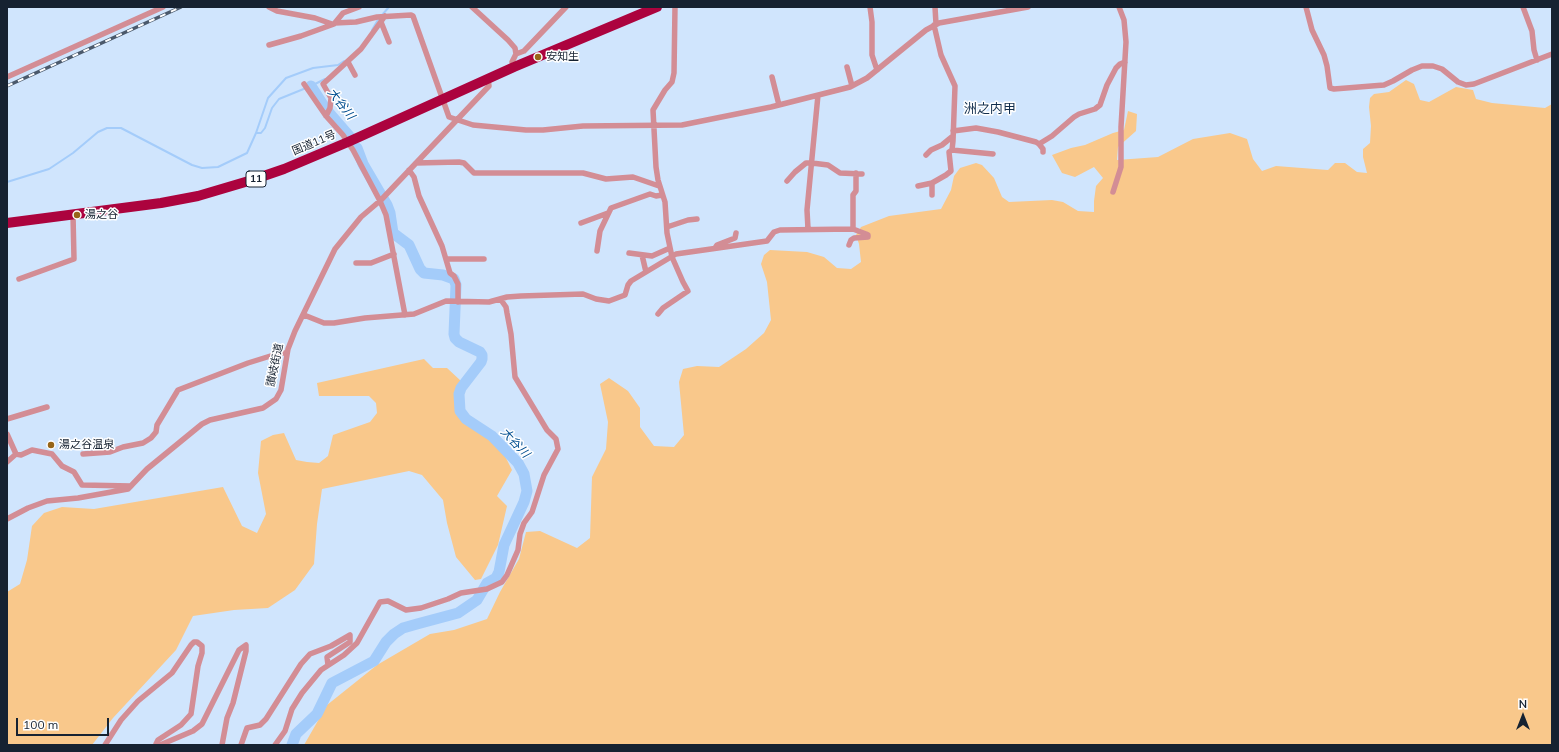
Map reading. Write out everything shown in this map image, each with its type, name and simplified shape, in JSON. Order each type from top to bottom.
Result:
[{"type":"highway","name":"国道11号","points":[[7,223],[161,203],[225,189],[284,169],[348,142],[488,78],[658,7]]},
{"type":"street","points":[[7,77],[163,7]]},
{"type":"street","points":[[269,7],[333,24]]},
{"type":"street","points":[[333,24],[343,13],[359,7]]},
{"type":"street","points":[[472,7],[515,48],[516,54],[512,62],[514,67]]},
{"type":"street","points":[[516,54],[524,51],[566,7]]},
{"type":"street","points":[[658,314],[663,308],[688,291],[672,257],[670,248],[665,202],[659,186],[656,167],[653,110],[665,90],[672,82],[674,73],[675,7]]},
{"type":"street","points":[[870,7],[872,22],[872,55],[877,70]]},
{"type":"street","points":[[918,186],[932,184],[949,173],[951,164],[949,152],[952,150],[955,86],[941,55],[935,25],[935,7]]},
{"type":"street","points":[[268,45],[301,36],[333,24],[408,14],[413,16],[442,99],[449,117],[452,119],[458,119],[473,125],[526,130],[583,126],[654,126],[692,124],[779,105],[857,85],[935,25],[1028,7]]},
{"type":"street","points":[[1114,192],[1121,167],[1121,127],[1126,29],[1122,11],[1119,7]]},
{"type":"street","points":[[1306,7],[1312,30],[1324,55],[1330,88],[1334,89],[1384,85],[1422,66],[1433,66],[1442,69],[1458,82],[1466,85],[1474,84],[1552,54]]},
{"type":"street","points":[[1523,7],[1532,31],[1534,50],[1537,60]]},
{"type":"street","points":[[326,116],[330,108],[331,98],[323,84],[348,62],[367,42],[384,16]]},
{"type":"street","points":[[381,22],[389,42]]},
{"type":"street","points":[[348,62],[355,75]]},
{"type":"street","points":[[1039,144],[1052,136],[1074,117],[1095,109],[1100,105],[1107,85],[1116,68],[1125,62]]},
{"type":"street","points":[[847,67],[852,86]]},
{"type":"street","points":[[772,77],[779,105]]},
{"type":"street","name":"讃岐街道","points":[[7,519],[46,501],[78,498],[128,489],[158,460],[202,424],[210,420],[263,408],[273,401],[280,393],[287,353],[295,331],[336,249],[361,216],[382,199],[490,86],[488,78]]},
{"type":"street","points":[[304,84],[326,116],[348,142],[382,199],[405,315]]},
{"type":"street","points":[[808,229],[807,210],[818,95]]},
{"type":"street","points":[[926,155],[931,150],[942,145],[953,133],[976,128],[1015,136],[1039,144],[1043,149],[1043,152]]},
{"type":"street","points":[[952,150],[993,154]]},
{"type":"street","points":[[416,162],[459,162],[464,163],[474,173],[569,172],[584,173],[606,179],[633,177],[659,186]]},
{"type":"street","points":[[787,181],[806,163],[828,165],[840,173],[859,173],[856,191],[852,195],[854,228]]},
{"type":"street","points":[[409,170],[414,177],[419,196],[442,246],[450,273],[454,276],[458,284],[458,302]]},
{"type":"street","points":[[932,184],[932,195]]},
{"type":"street","points":[[597,252],[600,231],[611,208],[650,194],[656,196],[662,195]]},
{"type":"street","points":[[581,224],[608,213]]},
{"type":"street","points":[[20,279],[74,259],[73,215]]},
{"type":"street","points":[[667,227],[688,220],[697,219]]},
{"type":"street","points":[[304,315],[324,323],[334,323],[365,318],[414,314],[446,301],[489,302],[501,300],[507,297],[584,294],[596,299],[609,301],[625,295],[631,281],[676,254],[767,240],[774,232],[780,230],[854,228],[868,235],[868,237],[854,238],[849,245]]},
{"type":"street","points":[[715,248],[717,245],[735,238],[736,233]]},
{"type":"street","points":[[629,253],[652,256],[670,248]]},
{"type":"street","points":[[356,263],[371,263],[394,254]]},
{"type":"street","points":[[642,255],[646,272]]},
{"type":"street","points":[[446,258],[484,259]]},
{"type":"street","points":[[275,745],[285,731],[295,702],[321,670],[344,655],[357,643],[380,602],[388,601],[406,610],[421,608],[461,593],[487,589],[502,582],[507,575],[518,550],[520,534],[524,523],[532,512],[544,475],[558,449],[556,439],[545,426],[515,377],[506,307],[501,300]]},
{"type":"street","points":[[83,454],[110,452],[123,447],[143,443],[151,438],[156,432],[157,425],[178,390],[248,363],[280,353],[287,353]]},
{"type":"street","points":[[7,419],[47,407]]},
{"type":"street","points":[[7,434],[16,454]]},
{"type":"street","points":[[7,462],[16,454],[21,455],[32,450],[52,454],[62,466],[74,472],[82,485],[131,486]]},
{"type":"street","points":[[241,745],[247,728],[260,725],[266,719],[301,664],[310,654],[331,646],[350,635],[350,642],[327,657],[328,665]]},
{"type":"street","points":[[105,745],[121,720],[138,701],[172,673],[194,642],[197,642],[202,646],[202,653],[198,666],[191,714],[181,725],[158,740],[156,744],[159,745],[193,731],[202,724],[239,650],[246,645],[246,651],[235,695],[227,718],[222,745]]},
{"type":"shaded area","points":[[1406,80],[1414,84],[1420,100],[1429,102],[1456,87],[1473,90],[1476,99],[1492,103],[1545,108],[1552,104],[1552,745],[304,745],[327,705],[377,665],[430,634],[454,630],[487,619],[500,592],[519,559],[526,532],[540,531],[577,548],[590,538],[592,477],[606,449],[608,422],[600,384],[609,378],[628,391],[640,408],[640,427],[654,446],[674,447],[684,435],[679,382],[683,369],[697,366],[719,367],[746,349],[764,333],[771,320],[767,282],[761,264],[764,255],[770,250],[807,252],[824,257],[837,268],[851,269],[861,262],[859,244],[856,235],[861,227],[889,216],[941,209],[951,190],[954,176],[960,168],[976,163],[982,165],[994,178],[1002,197],[1009,202],[1052,200],[1063,202],[1078,211],[1094,212],[1096,186],[1103,178],[1094,167],[1075,177],[1062,173],[1052,155],[1085,145],[1124,130],[1128,111],[1137,114],[1136,131],[1118,147],[1117,160],[1158,157],[1193,139],[1230,133],[1247,139],[1253,159],[1262,171],[1276,166],[1328,170],[1335,163],[1345,163],[1357,172],[1367,173],[1363,157],[1363,149],[1370,143],[1370,98],[1374,94],[1389,92]]},
{"type":"shaded area","points":[[424,359],[433,368],[447,368],[461,381],[456,394],[455,412],[462,420],[492,439],[503,452],[512,470],[497,496],[507,506],[498,545],[481,579],[475,580],[456,557],[447,523],[443,500],[422,475],[409,471],[322,489],[317,524],[314,564],[295,590],[268,608],[234,610],[193,616],[176,650],[113,718],[92,745],[7,745],[7,592],[20,584],[27,560],[32,526],[44,513],[62,507],[94,509],[223,487],[242,526],[257,533],[266,514],[258,473],[261,441],[273,435],[284,433],[296,460],[319,463],[328,456],[333,435],[370,422],[377,413],[376,403],[369,396],[319,396],[317,383]]},
{"type":"waterway","points":[[382,15],[389,7]]},
{"type":"waterway","points":[[372,30],[379,18]]},
{"type":"waterway","points":[[256,133],[268,98],[286,78],[313,68],[338,65],[344,61]]},
{"type":"waterway","points":[[7,182],[49,169],[73,153],[98,132],[107,128],[121,128],[192,165],[202,168],[218,167],[247,153],[256,133],[261,133],[265,128],[272,108],[279,99],[325,79]]},
{"type":"waterway","name":"大谷川","points":[[311,86],[325,108],[351,138]]},
{"type":"waterway","name":"大谷川","points":[[292,745],[296,734],[317,714],[332,683],[374,661],[386,642],[394,634],[403,628],[458,613],[477,600],[487,583],[496,578],[499,572],[504,545],[524,502],[527,491],[524,474],[518,463],[492,436],[466,419],[460,411],[459,394],[461,388],[481,362],[482,355],[480,352],[459,342],[455,338],[456,285],[454,279],[443,275],[424,273],[420,269],[409,245],[393,233],[390,213],[387,205],[363,164],[357,148]]},
{"type":"railway","points":[[7,86],[181,7]]},
{"type":"place","name":"安知生","points":[[538,57]]},
{"type":"place","name":"湯之谷","points":[[77,215]]},
{"type":"place","name":"湯之谷温泉","points":[[51,445]]},
{"type":"district","name":"洲之内甲","points":[[990,109]]}]
